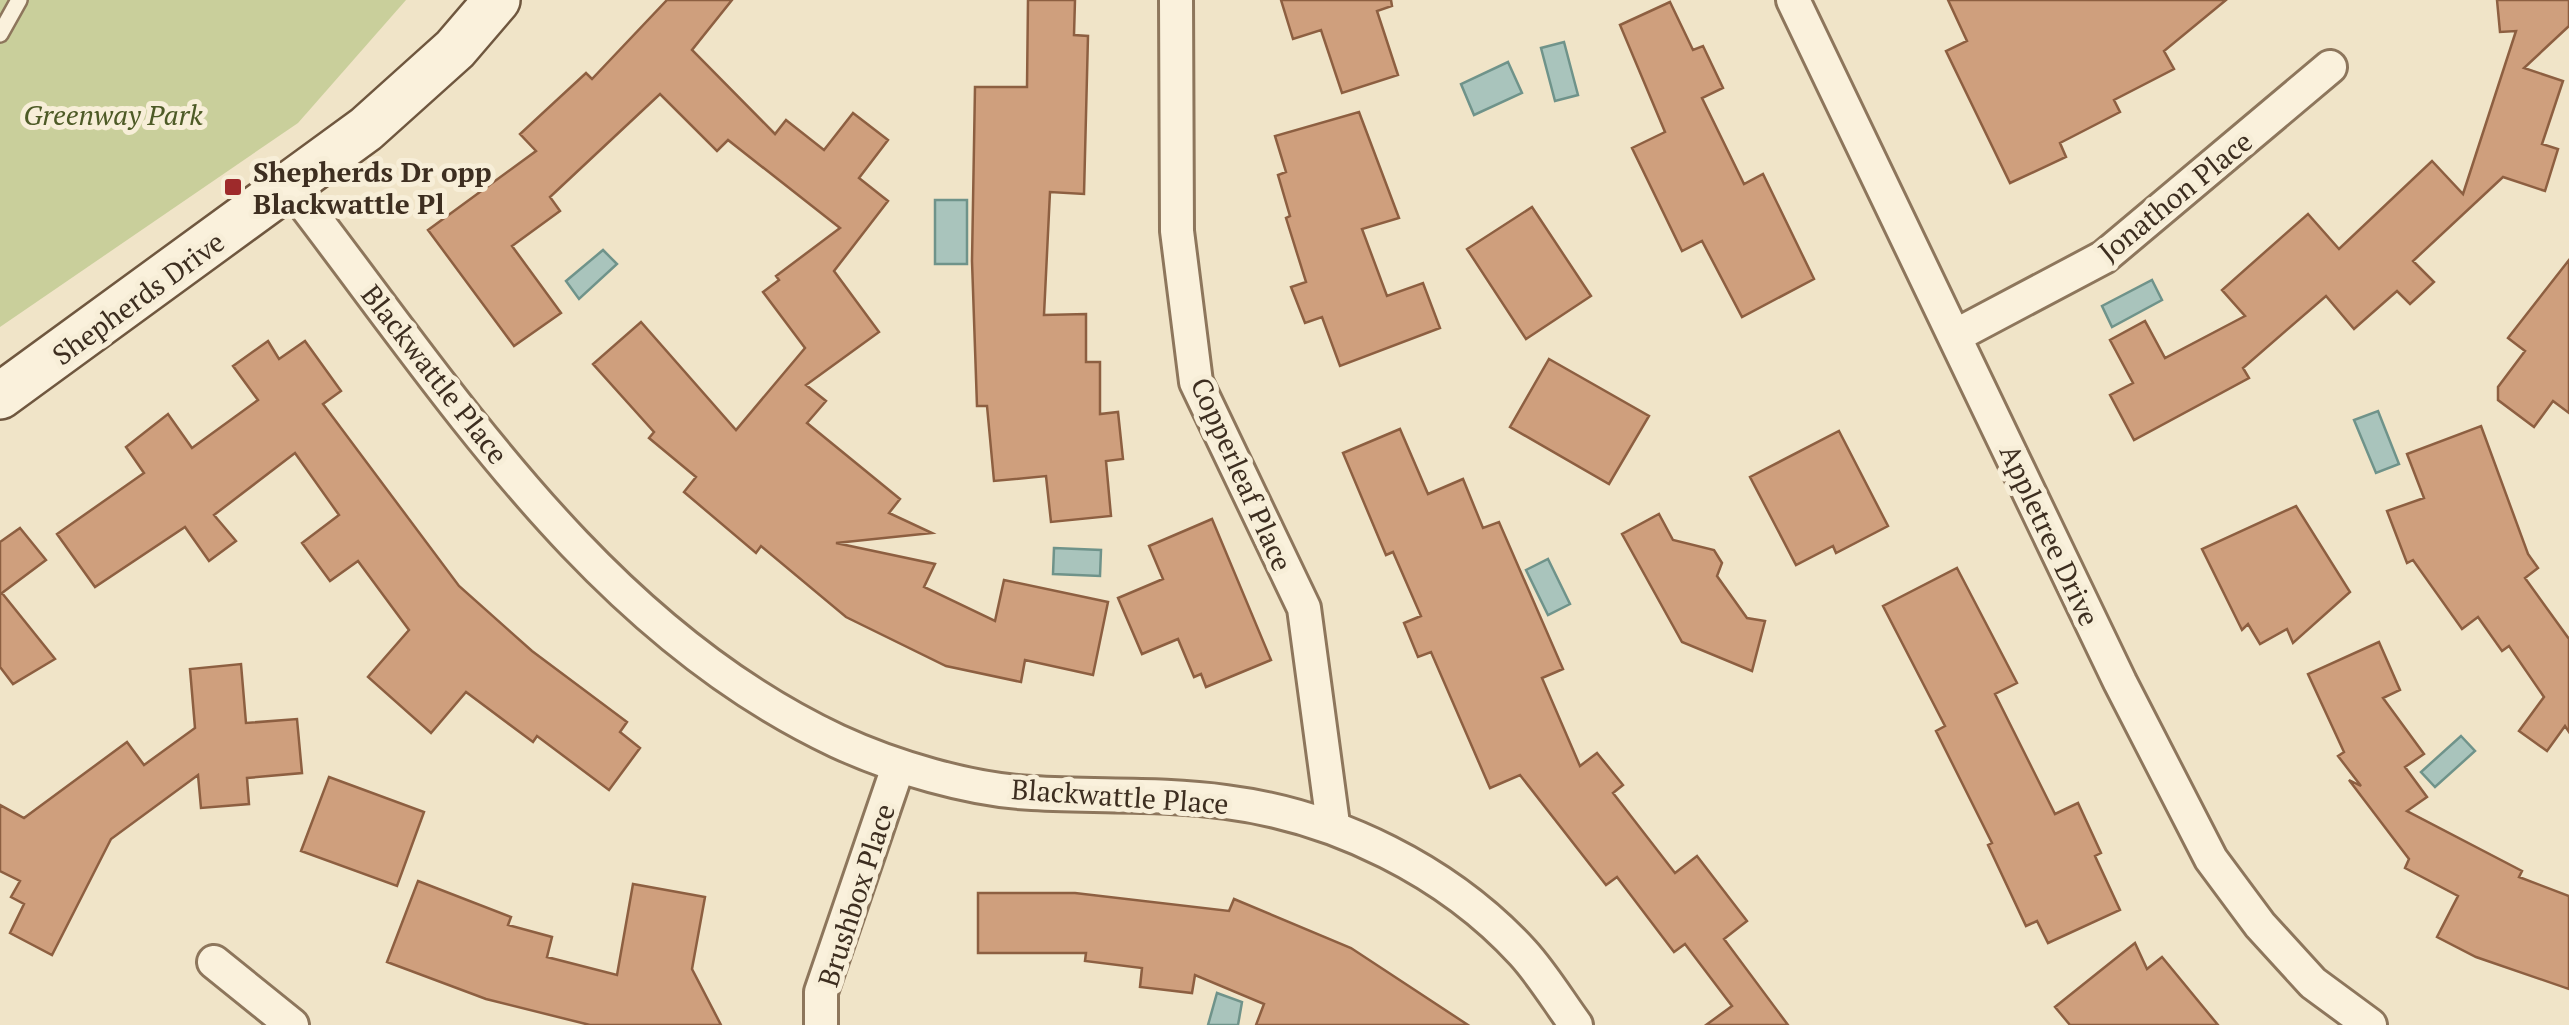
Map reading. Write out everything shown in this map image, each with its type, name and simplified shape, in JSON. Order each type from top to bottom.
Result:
[{"type":"main road","name":"Shepherds Drive","points":[[0,396],[291,187],[413,90],[498,0]]},
{"type":"street","name":"Copperleaf Place","points":[[1176,0],[1177,231],[1196,382],[1304,608],[1333,824]]},
{"type":"street","name":"Appletree Drive","points":[[1793,0],[2120,682],[2211,858],[2260,924],[2314,983],[2370,1025]]},
{"type":"street","name":"Jonathon Place","points":[[1956,336],[2104,258],[2330,67]]},
{"type":"street","name":"Blackwattle Place","points":[[291,187],[538,508],[637,604],[703,660],[836,741],[898,767],[1026,793],[1226,802],[1333,824],[1441,883],[1523,952],[1576,1025]]},
{"type":"street","name":"Brushbox Place","points":[[821,1025],[821,992],[898,767]]},
{"type":"street","points":[[214,962],[292,1025]]},
{"type":"lane","points":[[0,34],[20,0]]},
{"type":"green space","name":"Greenway Park","points":[[0,0],[406,0],[298,123],[0,327]]},
{"type":"water","points":[[1564,42],[1578,95],[1555,101],[1541,48]]},
{"type":"water","points":[[1508,62],[1522,93],[1474,115],[1461,84]]},
{"type":"water","points":[[935,200],[967,200],[967,264],[935,264]]},
{"type":"water","points":[[603,250],[617,264],[579,299],[566,281]]},
{"type":"water","points":[[2152,280],[2162,300],[2112,327],[2102,306]]},
{"type":"water","points":[[2378,411],[2399,464],[2376,473],[2354,420]]},
{"type":"water","points":[[1054,548],[1101,550],[1100,576],[1053,574]]},
{"type":"water","points":[[1548,559],[1570,604],[1548,615],[1526,570]]},
{"type":"water","points":[[2461,736],[2475,751],[2435,787],[2421,772]]},
{"type":"water","points":[[1217,993],[1242,1002],[1238,1025],[1208,1025]]},
{"type":"building","points":[[667,0],[732,0],[692,50],[775,134],[786,120],[824,150],[853,113],[888,140],[859,178],[888,201],[834,271],[879,332],[806,385],[826,401],[807,423],[900,499],[889,513],[932,533],[836,543],[935,564],[924,587],[995,621],[1004,580],[1108,602],[1093,675],[1025,660],[1021,682],[946,666],[846,617],[761,546],[756,553],[684,492],[696,477],[649,438],[654,432],[593,364],[641,322],[736,430],[805,348],[763,292],[779,280],[776,276],[840,228],[728,140],[717,151],[660,94],[550,197],[560,211],[512,246],[561,313],[514,346],[428,230],[536,151],[520,134],[586,73],[592,79]]},
{"type":"building","points":[[1028,0],[1075,0],[1074,35],[1088,36],[1084,194],[1050,192],[1044,315],[1086,314],[1086,362],[1100,362],[1100,414],[1118,412],[1123,459],[1106,461],[1111,516],[1051,522],[1046,476],[994,481],[987,406],[977,406],[972,261],[975,87],[1027,87]]},
{"type":"building","points":[[1281,0],[1391,0],[1392,6],[1377,11],[1398,75],[1342,93],[1321,30],[1293,39]]},
{"type":"building","points":[[1948,0],[2226,0],[2164,51],[2174,69],[2114,100],[2120,112],[2060,143],[2066,157],[2010,183],[1946,51],[1967,41]]},
{"type":"building","points":[[2497,0],[2569,0],[2569,26],[2524,68],[2563,81],[2542,144],[2558,149],[2545,191],[2503,177],[2413,261],[2434,282],[2410,304],[2397,291],[2354,329],[2326,296],[2243,368],[2249,378],[2134,440],[2110,395],[2133,383],[2110,340],[2145,321],[2165,358],[2245,316],[2222,290],[2308,214],[2339,249],[2432,161],[2463,194],[2516,31],[2500,32]]},
{"type":"building","points":[[1670,2],[1693,50],[1703,46],[1723,88],[1702,98],[1744,184],[1763,174],[1814,279],[1742,317],[1702,241],[1682,251],[1632,148],[1665,132],[1620,25]]},
{"type":"building","points":[[1359,112],[1399,218],[1362,229],[1387,296],[1423,283],[1440,328],[1340,366],[1322,317],[1305,323],[1291,287],[1306,282],[1286,218],[1290,216],[1278,175],[1286,172],[1275,136]]},
{"type":"building","points":[[1532,207],[1591,296],[1526,339],[1467,249]]},
{"type":"building","points":[[2569,260],[2569,413],[2553,401],[2534,427],[2498,400],[2498,387],[2525,351],[2508,338]]},
{"type":"building","points":[[268,341],[279,359],[305,341],[341,391],[323,404],[459,586],[532,651],[627,722],[620,732],[640,748],[609,790],[537,736],[533,742],[466,692],[431,733],[368,677],[409,630],[358,561],[330,581],[302,543],[339,515],[295,453],[214,515],[236,541],[209,561],[185,527],[95,587],[57,534],[144,473],[126,447],[168,414],[192,448],[258,400],[233,366]]},
{"type":"building","points":[[1549,359],[1649,416],[1609,484],[1510,427]]},
{"type":"building","points":[[2481,426],[2528,554],[2538,568],[2525,578],[2569,639],[2569,732],[2565,726],[2547,751],[2519,731],[2544,697],[2509,646],[2502,651],[2478,617],[2462,629],[2413,560],[2407,563],[2387,511],[2424,498],[2407,454]]},
{"type":"building","points":[[1400,429],[1428,494],[1463,479],[1483,528],[1499,522],[1563,669],[1542,678],[1580,766],[1597,753],[1623,785],[1613,793],[1675,873],[1697,856],[1747,921],[1724,939],[1788,1025],[1706,1025],[1732,1006],[1685,944],[1674,952],[1617,877],[1606,885],[1520,775],[1490,788],[1431,652],[1418,657],[1404,623],[1421,616],[1393,552],[1386,555],[1343,453]]},
{"type":"building","points":[[1839,431],[1888,526],[1836,553],[1833,546],[1796,565],[1750,477]]},
{"type":"building","points":[[2296,506],[2350,592],[2293,643],[2287,629],[2260,644],[2248,624],[2242,630],[2202,549]]},
{"type":"building","points":[[1659,514],[1673,540],[1714,550],[1722,563],[1717,576],[1747,618],[1765,621],[1752,671],[1682,642],[1622,534]]},
{"type":"building","points":[[1212,519],[1271,660],[1206,687],[1201,674],[1194,677],[1178,639],[1142,654],[1118,598],[1163,579],[1149,546]]},
{"type":"building","points":[[20,528],[46,560],[2,593],[55,659],[13,684],[0,667],[0,542]]},
{"type":"building","points":[[1957,568],[2017,683],[1995,694],[2055,814],[2078,803],[2101,853],[2095,856],[2120,910],[2048,943],[2037,921],[2026,926],[1988,845],[1992,843],[1936,731],[1945,726],[1883,606]]},
{"type":"building","points":[[2379,642],[2400,690],[2383,698],[2424,754],[2405,767],[2427,797],[2407,811],[2522,871],[2519,877],[2569,896],[2569,989],[2476,957],[2437,937],[2458,896],[2405,868],[2409,859],[2349,780],[2361,786],[2338,756],[2344,752],[2308,674]]},
{"type":"building","points":[[241,664],[246,723],[297,719],[302,773],[247,778],[249,804],[201,808],[198,775],[111,839],[52,955],[10,933],[24,904],[11,897],[20,881],[0,871],[0,805],[24,818],[127,742],[144,765],[195,728],[190,669]]},
{"type":"building","points":[[329,777],[424,812],[397,886],[301,851]]},
{"type":"building","points":[[418,881],[511,917],[508,925],[552,937],[547,957],[617,975],[633,884],[705,897],[692,969],[721,1025],[590,1025],[486,999],[387,962]]},
{"type":"building","points":[[978,893],[1075,893],[1229,911],[1234,899],[1351,948],[1468,1025],[1256,1025],[1264,1004],[1195,975],[1192,993],[1140,987],[1142,968],[1085,961],[1086,953],[978,953]]},
{"type":"building","points":[[2135,943],[2147,969],[2162,957],[2218,1025],[2070,1025],[2055,1007]]},
{"type":"place","name":"Shepherds Dr opp Blackwattle Pl","points":[[233,187]]}]
